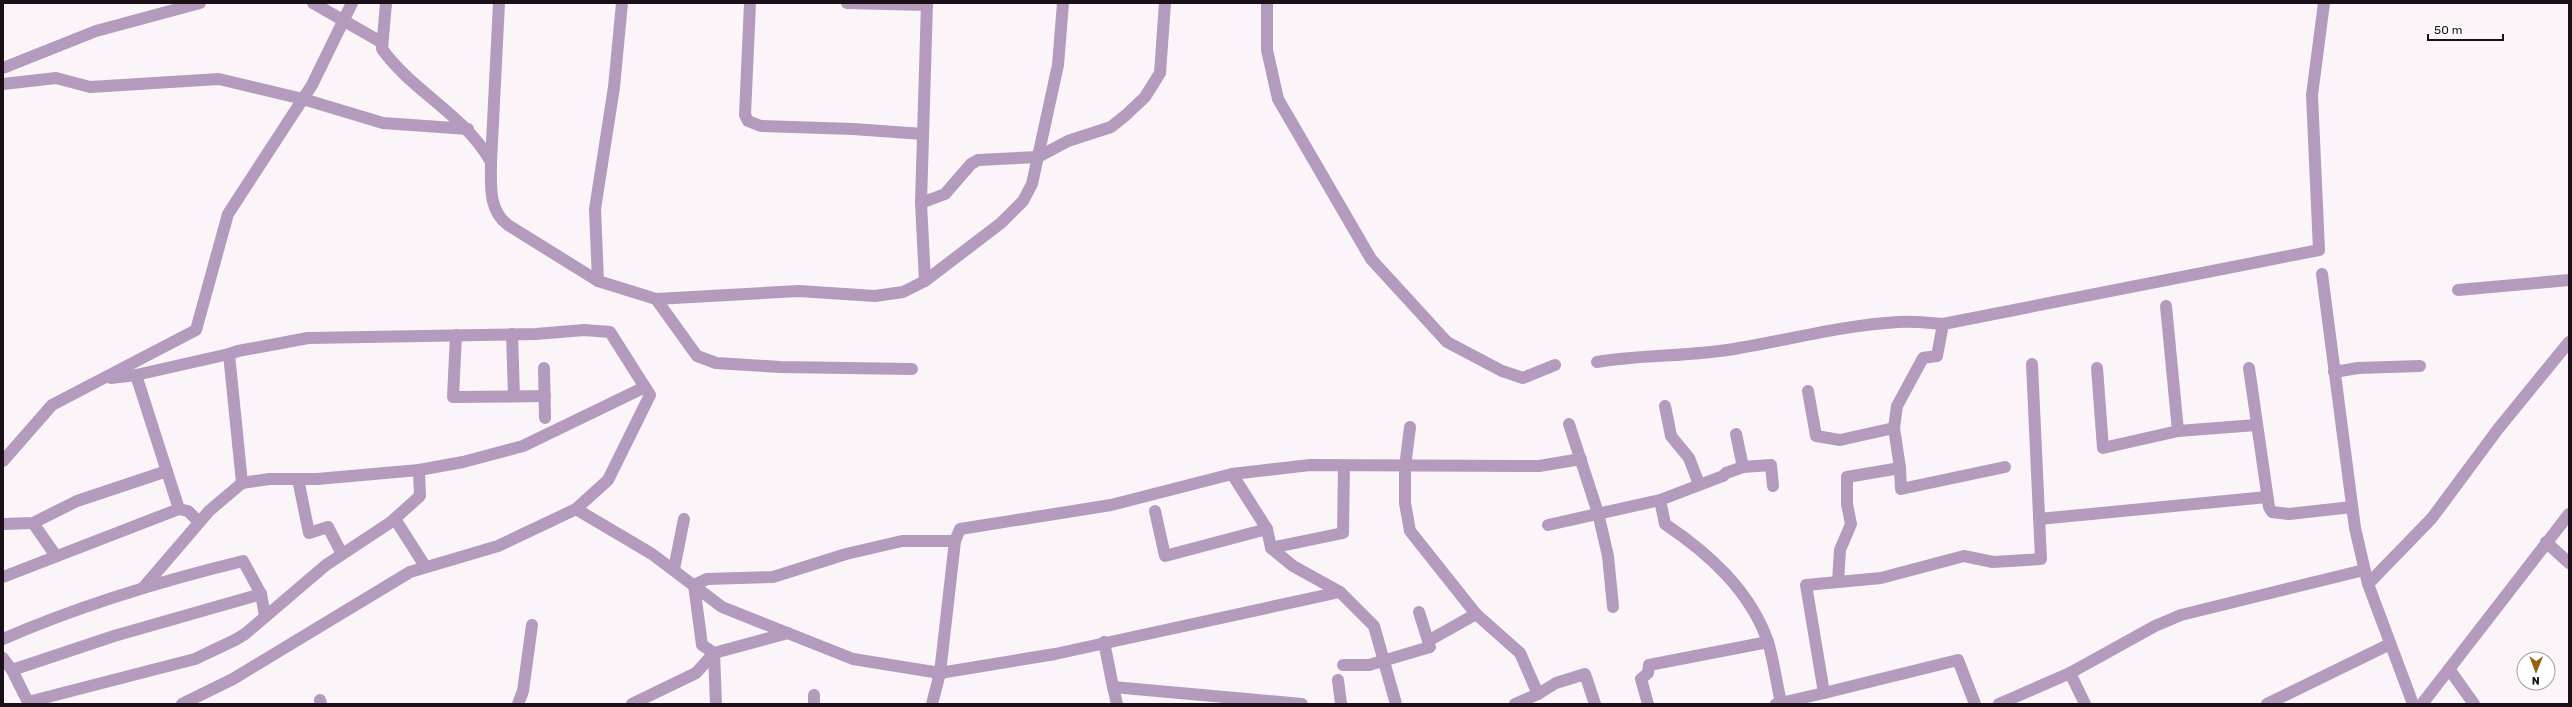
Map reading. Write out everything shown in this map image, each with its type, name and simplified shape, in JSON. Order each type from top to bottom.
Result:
[{"type":"street","points":[[3,68],[96,31],[200,3]]},
{"type":"street","points":[[312,3],[381,42]]},
{"type":"street","points":[[3,461],[52,405],[196,330],[228,214],[303,99],[352,3]]},
{"type":"street","points":[[386,3],[381,42],[382,49],[396,67],[468,129],[482,146],[491,162]]},
{"type":"street","points":[[499,3],[491,162],[492,200],[502,220],[598,280],[656,299],[799,291],[891,295],[925,281],[1001,223],[1023,201],[1032,184],[1058,65],[1063,3]]},
{"type":"street","points":[[598,280],[595,209],[614,87],[622,3]]},
{"type":"street","points":[[750,3],[745,115],[748,121],[761,126],[853,129],[923,134]]},
{"type":"street","points":[[847,3],[927,4],[921,203],[925,281]]},
{"type":"street","points":[[921,203],[945,194],[971,164],[978,160],[1038,157],[1068,141],[1111,127],[1145,97],[1160,73],[1166,3]]},
{"type":"street","points":[[1267,3],[1267,50],[1278,99],[1371,259],[1447,342],[1502,371],[1523,378],[1555,365]]},
{"type":"street","points":[[1597,362],[1628,357],[1670,357],[1738,348],[1852,327],[1899,321],[1943,324],[2319,250],[2312,95],[2324,3]]},
{"type":"street","points":[[3,84],[56,78],[90,87],[219,79],[303,99],[383,123],[468,129]]},
{"type":"street","points":[[2322,274],[2352,507],[2364,570],[2413,704]]},
{"type":"street","points":[[2458,290],[2569,280]]},
{"type":"street","points":[[656,299],[697,356],[716,363],[780,367],[912,369]]},
{"type":"street","points":[[2166,306],[2178,431]]},
{"type":"street","points":[[1943,324],[1939,353],[1937,356],[1923,358],[1897,406],[1894,428],[1900,468],[1901,489],[2005,467]]},
{"type":"street","points":[[104,379],[136,375],[308,338],[512,334],[584,330],[610,332],[650,395],[608,480],[576,509],[498,546],[425,566],[410,572],[233,679],[182,704]]},
{"type":"street","points":[[512,334],[514,396]]},
{"type":"street","points":[[456,335],[453,398],[545,396]]},
{"type":"street","points":[[2368,584],[2432,518],[2498,429],[2569,342]]},
{"type":"street","points":[[229,354],[242,483]]},
{"type":"street","points":[[1824,693],[1806,585],[1881,578],[1964,556],[1993,562],[2041,559],[2032,364]]},
{"type":"street","points":[[2334,372],[2358,368],[2420,366]]},
{"type":"street","points":[[544,368],[545,418]]},
{"type":"street","points":[[2097,368],[2103,448],[2178,431],[2256,425]]},
{"type":"street","points":[[2249,368],[2267,497],[2269,507],[2272,512],[2278,513],[2352,507]]},
{"type":"street","points":[[136,375],[179,509]]},
{"type":"street","points":[[143,588],[209,511],[242,483],[269,479],[298,479],[419,470],[463,462],[523,446],[645,387]]},
{"type":"street","points":[[1808,391],[1816,436],[1840,440],[1894,428]]},
{"type":"street","points":[[1666,406],[1671,436],[1689,458],[1699,484]]},
{"type":"street","points":[[1569,424],[1598,513],[1608,556],[1613,607]]},
{"type":"street","points":[[1410,427],[1405,467],[1404,503],[1410,531],[1476,614],[1520,653],[1538,694]]},
{"type":"street","points":[[1736,434],[1743,467]]},
{"type":"street","points":[[932,704],[940,673],[955,541],[960,529],[1111,505],[1232,474],[1310,465],[1405,467],[1539,466],[1581,459]]},
{"type":"street","points":[[1548,525],[1660,500],[1743,467],[1771,465],[1773,486]]},
{"type":"street","points":[[1271,548],[1343,533],[1344,466]]},
{"type":"street","points":[[1838,582],[1840,550],[1851,524],[1847,504],[1847,477],[1900,468]]},
{"type":"street","points":[[3,658],[12,670],[30,703],[195,659],[245,634],[326,565],[395,519],[420,496],[419,470]]},
{"type":"street","points":[[3,524],[33,523],[77,500],[166,471]]},
{"type":"street","points":[[1232,474],[1266,529],[1271,548],[1294,566],[1340,592],[1374,626],[1396,704]]},
{"type":"street","points":[[298,479],[309,533],[328,527],[342,554]]},
{"type":"street","points":[[2039,520],[2267,497]]},
{"type":"street","points":[[1660,500],[1664,524],[1696,545],[1742,592],[1768,642],[1778,703],[1958,660],[1975,704]]},
{"type":"street","points":[[3,577],[179,509],[188,511],[199,522]]},
{"type":"street","points":[[576,509],[674,569],[722,607],[854,660],[940,673],[1055,654],[1104,642],[1340,592]]},
{"type":"street","points":[[1155,510],[1165,556],[1266,529]]},
{"type":"street","points":[[2422,704],[2569,514]]},
{"type":"street","points":[[395,519],[425,566]]},
{"type":"street","points":[[674,569],[684,519]]},
{"type":"street","points":[[33,523],[56,556]]},
{"type":"street","points":[[694,585],[707,579],[773,577],[846,554],[902,541],[955,541]]},
{"type":"street","points":[[2546,542],[2569,563]]},
{"type":"street","points":[[3,639],[57,616],[172,578],[243,561],[261,594],[265,616]]},
{"type":"street","points":[[1999,704],[2070,673],[2156,626],[2181,615],[2364,570]]},
{"type":"street","points":[[694,585],[702,645],[714,653]]},
{"type":"street","points":[[12,670],[114,636],[261,594]]},
{"type":"street","points":[[1343,664],[1369,665],[1430,647],[1419,612]]},
{"type":"street","points":[[1428,641],[1476,614]]},
{"type":"street","points":[[516,703],[523,691],[532,625]]},
{"type":"street","points":[[632,704],[646,701],[696,673],[714,653],[788,633]]},
{"type":"street","points":[[1104,642],[1117,704]]},
{"type":"street","points":[[1648,704],[1641,679],[1648,673],[1649,665],[1768,642]]},
{"type":"street","points":[[2268,704],[2390,644]]},
{"type":"street","points":[[714,653],[716,704]]},
{"type":"street","points":[[2449,669],[2474,704]]},
{"type":"street","points":[[2070,673],[2085,704]]},
{"type":"street","points":[[1515,704],[1538,694],[1556,683],[1585,674],[1595,704]]},
{"type":"street","points":[[1338,680],[1341,704]]},
{"type":"street","points":[[1113,688],[1302,704]]}]
